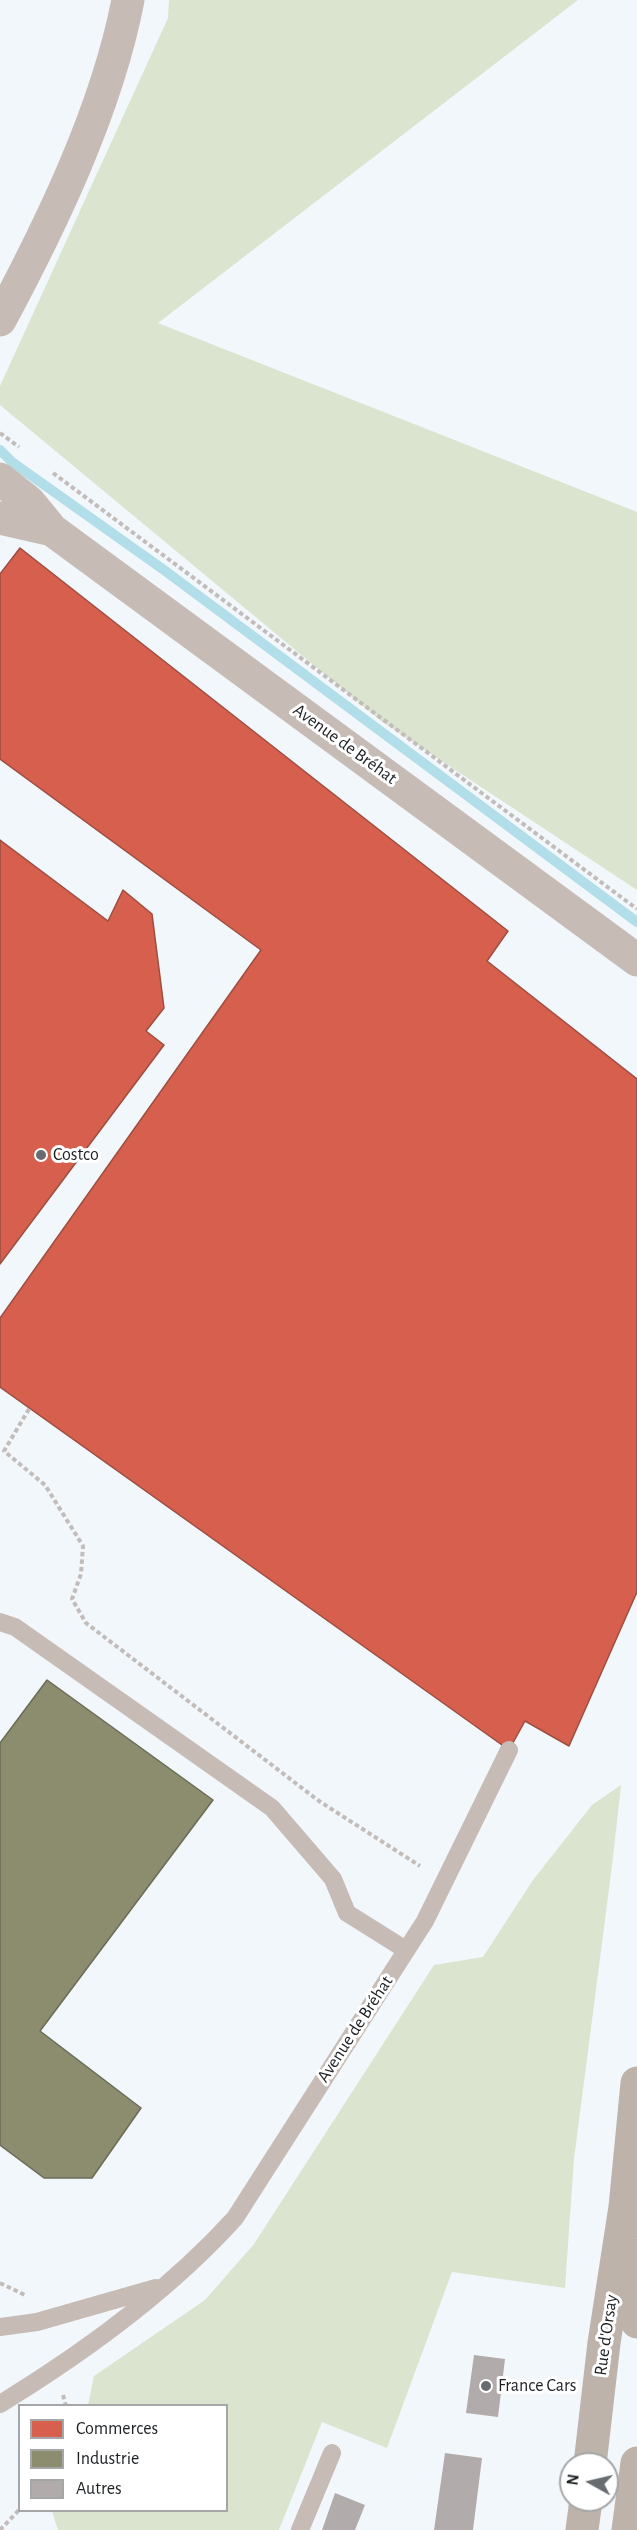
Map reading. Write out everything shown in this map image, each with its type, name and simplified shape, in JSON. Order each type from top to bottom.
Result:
[{"type":"main road","name":"Rue d'Orsay","points":[[591,2452],[604,2343],[625,2207],[637,2083]]},
{"type":"main road","name":"Rue d'Orsay","points":[[625,2207],[637,2322]]},
{"type":"main road","points":[[628,2530],[637,2463]]},
{"type":"main road","points":[[582,2530],[584,2512]]},
{"type":"street","points":[[0,320],[27,269],[92,125],[124,22],[128,0]]},
{"type":"street","name":"Avenue de Bréhat","points":[[0,479],[29,502],[52,530],[637,960]]},
{"type":"street","name":"Avenue de Bréhat","points":[[0,518],[52,530]]},
{"type":"lane","points":[[0,1622],[15,1627],[272,1808],[333,1879],[346,1913],[406,1950]]},
{"type":"lane","name":"Avenue de Bréhat","points":[[0,2404],[53,2371],[166,2285],[202,2254],[235,2217],[425,1921],[509,1750]]},
{"type":"lane","name":"Avenue de Bréhat","points":[[0,2327],[37,2322],[166,2285]]},
{"type":"lane","points":[[300,2530],[332,2453]]},
{"type":"path","points":[[0,433],[28,453]]},
{"type":"path","points":[[46,468],[637,909]]},
{"type":"path","points":[[29,1409],[4,1451],[45,1485],[83,1546],[81,1574],[72,1599],[86,1623],[319,1801],[444,1881]]},
{"type":"path","points":[[0,2530],[18,2512]]},
{"type":"green space","points":[[169,0],[578,0],[158,323],[637,512],[637,890],[381,721],[0,405],[0,386],[168,18]]},
{"type":"green space","points":[[621,1785],[574,2159],[565,2288],[452,2272],[387,2448],[322,2422],[279,2530],[58,2530],[52,2512],[228,2512],[228,2404],[88,2404],[94,2376],[205,2300],[254,2244],[434,1965],[483,1957],[533,1880],[592,1805]]},
{"type":"building: Commerces","points":[[20,548],[508,931],[487,961],[637,1079],[637,1592],[569,1746],[525,1721],[509,1750],[0,1387],[0,1318],[261,950],[0,759],[0,574]]},
{"type":"building: Commerces","name":"Costco","points":[[0,840],[108,921],[123,890],[152,914],[164,1008],[146,1031],[164,1045],[0,1264]]},
{"type":"building: Industrie","points":[[47,1680],[213,1800],[40,2031],[141,2108],[92,2178],[44,2178],[0,2145],[0,1743]]},
{"type":"building: Autres","name":"France Cars","points":[[474,2355],[505,2359],[498,2417],[466,2413]]},
{"type":"building: Autres","points":[[445,2453],[482,2458],[473,2530],[434,2530]]},
{"type":"building: Autres","points":[[335,2493],[365,2505],[355,2530],[322,2530]]},
{"type":"waterway","points":[[0,450],[12,462],[164,570],[637,922]]},
{"type":"place","name":"Costco","points":[[41,1155]]},
{"type":"place","name":"France Cars","points":[[486,2386]]}]
